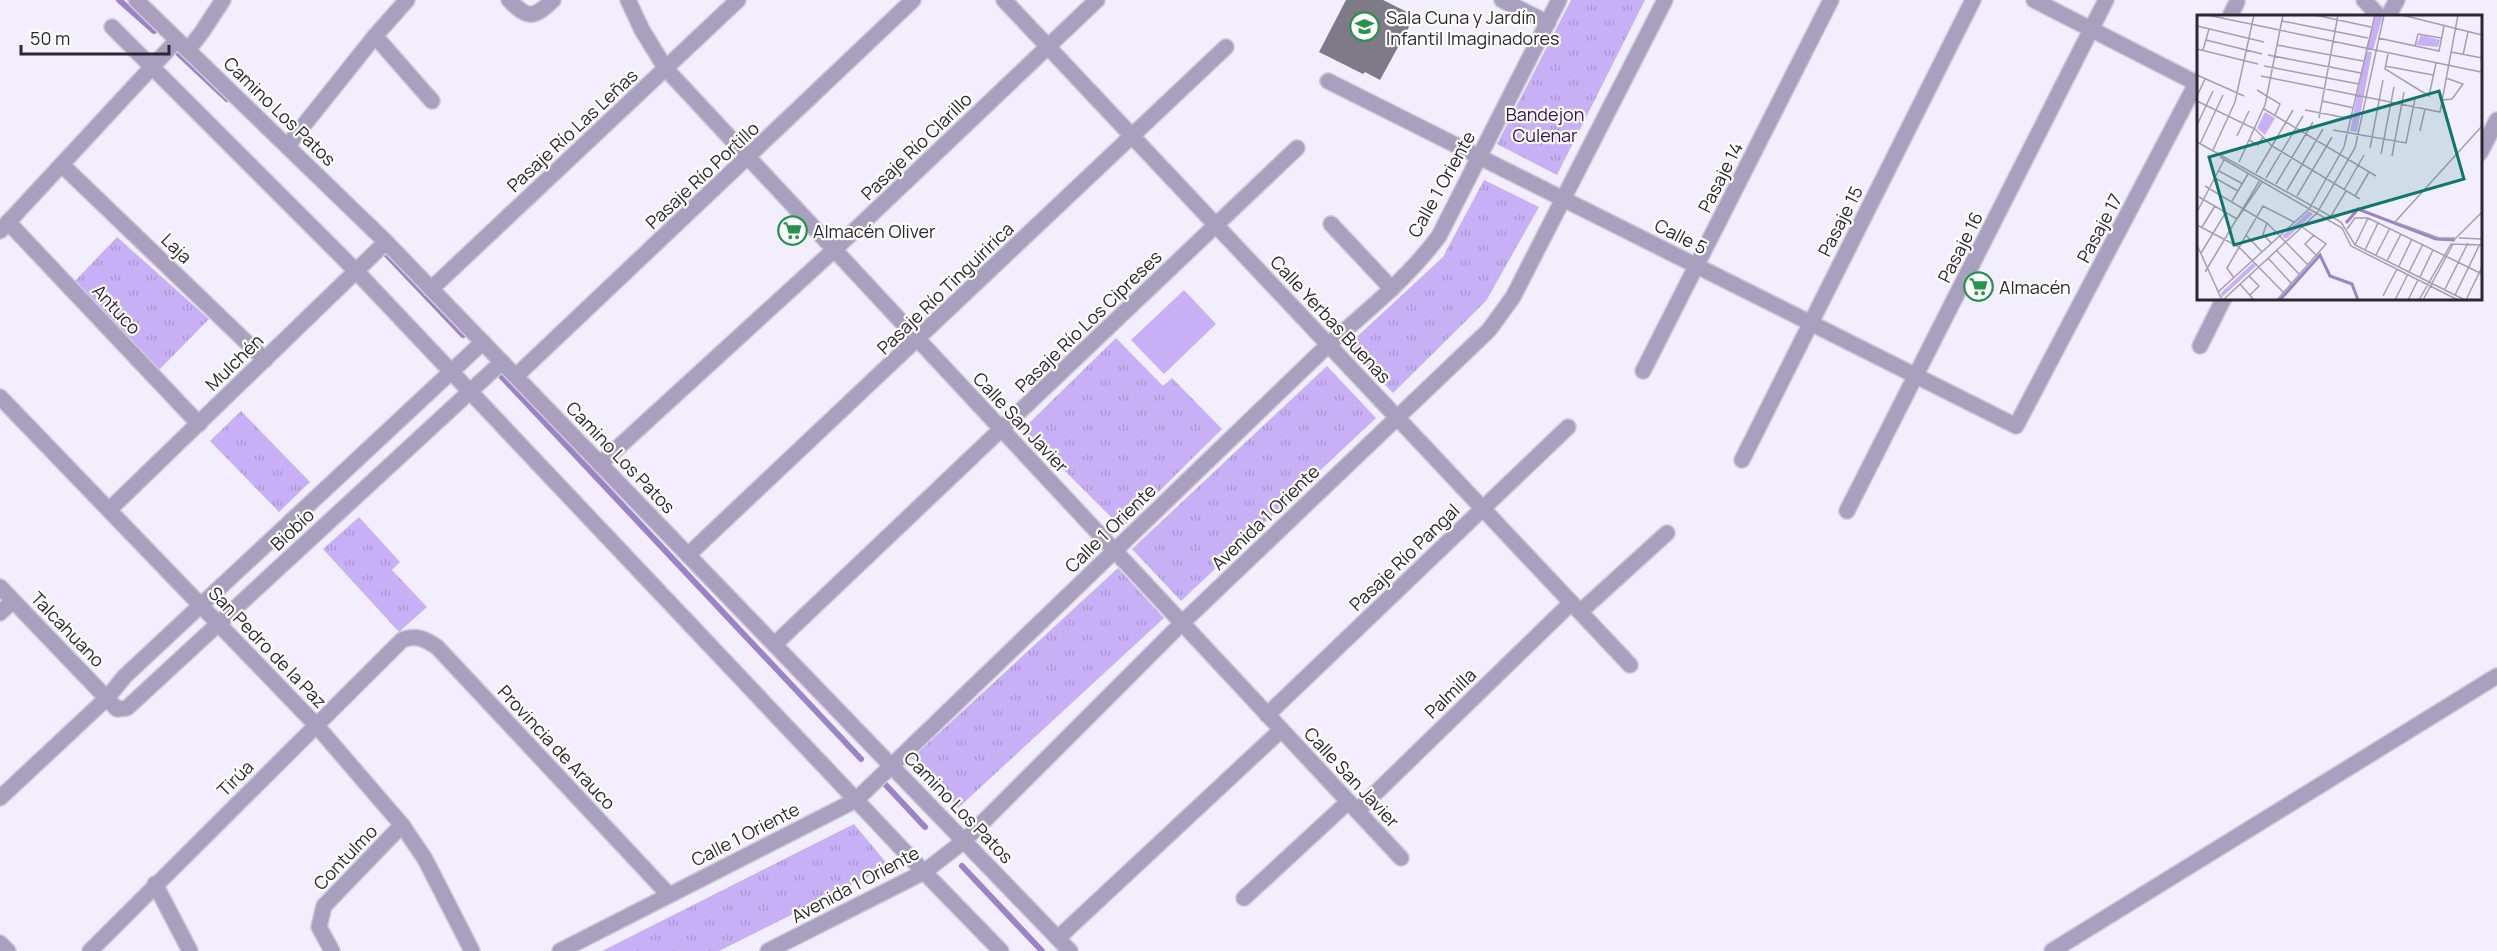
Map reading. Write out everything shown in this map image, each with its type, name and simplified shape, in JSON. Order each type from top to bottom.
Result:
[{"type":"street","name":"Camino Los Patos","points":[[136,0],[288,144],[386,242],[1070,951]]},
{"type":"street","points":[[4,226],[153,67],[202,32],[223,0]]},
{"type":"street","points":[[288,144],[407,0]]},
{"type":"street","points":[[509,0],[520,11],[530,15],[542,10],[552,0]]},
{"type":"street","name":"Calle San Javier","points":[[628,0],[642,30],[666,69],[1401,858]]},
{"type":"street","name":"Pasaje Río Las Leñas","points":[[431,289],[738,0]]},
{"type":"street","name":"Pasaje Río Portillo","points":[[516,376],[913,0]]},
{"type":"street","name":"Calle Yerbas Buenas","points":[[1004,0],[1630,664]]},
{"type":"street","name":"Pasaje Río Clarillo","points":[[600,464],[834,250],[1097,0]]},
{"type":"street","points":[[1502,0],[1548,23]]},
{"type":"street","name":"Calle 1 Oriente","points":[[560,951],[856,800],[892,766],[1329,345],[1392,289],[1439,236],[1559,0]]},
{"type":"street","name":"Avenida 1 Oriente","points":[[768,951],[924,872],[964,841],[1182,623],[1489,330],[1503,313],[1564,200],[1665,0]]},
{"type":"street","name":"Pasaje 14","points":[[1643,371],[1831,0]]},
{"type":"street","name":"Pasaje 15","points":[[1742,460],[1973,0]]},
{"type":"street","points":[[2034,0],[2197,82]]},
{"type":"street","name":"Pasaje 16","points":[[1847,511],[2106,0]]},
{"type":"street","points":[[2364,0],[2378,15]]},
{"type":"street","points":[[2389,15],[2397,0]]},
{"type":"street","points":[[2230,15],[2237,2]]},
{"type":"street","points":[[112,27],[356,271],[1001,951]]},
{"type":"street","points":[[375,36],[432,101]]},
{"type":"street","name":"Pasaje Río Tinguiririca","points":[[688,555],[1226,47]]},
{"type":"street","name":"Calle 5","points":[[1328,81],[2016,426]]},
{"type":"street","name":"Pasaje 17","points":[[2016,426],[2197,84]]},
{"type":"street","points":[[2482,151],[2497,120]]},
{"type":"street","name":"Pasaje Río Los Cipreses","points":[[775,644],[1297,148]]},
{"type":"street","name":"Laja","points":[[62,165],[265,360]]},
{"type":"street","points":[[1331,224],[1392,289]]},
{"type":"street","name":"Antuco","points":[[4,226],[198,424]]},
{"type":"street","name":"Mulchén","points":[[109,510],[386,242]]},
{"type":"street","points":[[2200,346],[2223,300]]},
{"type":"street","name":"Biobío","points":[[0,798],[107,698],[125,676],[483,342]]},
{"type":"street","name":"Biobío","points":[[107,698],[117,709],[126,708],[502,362]]},
{"type":"street","name":"San Pedro de la Paz","points":[[0,397],[316,725],[402,825],[425,859],[472,951]]},
{"type":"street","name":"Pasaje Río Pangal","points":[[1267,715],[1568,428]]},
{"type":"street","name":"Palmilla","points":[[1244,898],[1352,807],[1576,608],[1667,533]]},
{"type":"street","name":"Talcahuano","points":[[0,587],[107,698]]},
{"type":"street","points":[[0,613],[13,601]]},
{"type":"street","name":"Tirúa","points":[[90,951],[402,640],[411,636]]},
{"type":"street","name":"Provincia de Arauco","points":[[411,636],[420,637],[437,647],[669,896]]},
{"type":"street","points":[[2052,951],[2497,676]]},
{"type":"street","points":[[1058,938],[1281,730]]},
{"type":"street","name":"Contulmo","points":[[332,951],[319,927],[324,906],[402,825]]},
{"type":"street","points":[[155,884],[190,951]]},
{"type":"street","points":[[0,943],[8,951]]},
{"type":"green space","name":"Bandejon Culenar","points":[[1571,0],[1645,0],[1557,175],[1497,144]]},
{"type":"green space","points":[[1484,180],[1539,207],[1486,301],[1393,393],[1347,346],[1443,257]]},
{"type":"green space","points":[[117,237],[209,319],[157,372],[74,282]]},
{"type":"green space","points":[[1184,290],[1216,324],[1164,374],[1131,340]]},
{"type":"green space","points":[[1116,338],[1163,386],[1172,378],[1222,429],[1122,528],[1023,429]]},
{"type":"green space","points":[[1327,366],[1376,418],[1181,601],[1132,549]]},
{"type":"green space","points":[[241,411],[310,482],[279,512],[210,441]]},
{"type":"green space","points":[[359,517],[400,562],[392,570],[427,607],[399,632],[323,549]]},
{"type":"green space","points":[[1118,568],[1164,618],[958,808],[912,758]]},
{"type":"green space","points":[[854,824],[889,866],[719,951],[602,951]]},
{"type":"building","name":"Sala Cuna y Jardín Infantil Imaginadores","points":[[1346,0],[1383,0],[1415,16],[1380,80],[1319,52]]},
{"type":"waterway","points":[[119,0],[154,31]]},
{"type":"waterway","points":[[178,53],[227,99]]},
{"type":"waterway","points":[[386,254],[463,335]]},
{"type":"waterway","points":[[501,376],[861,759]]},
{"type":"waterway","points":[[883,782],[925,827]]},
{"type":"waterway","points":[[962,866],[1042,951]]},
{"type":"place","name":"Sala Cuna y Jardín Infantil Imaginadores","points":[[1365,27]]},
{"type":"place","name":"Almacén Oliver","points":[[792,231]]},
{"type":"place","name":"Almacén","points":[[1978,287]]}]
